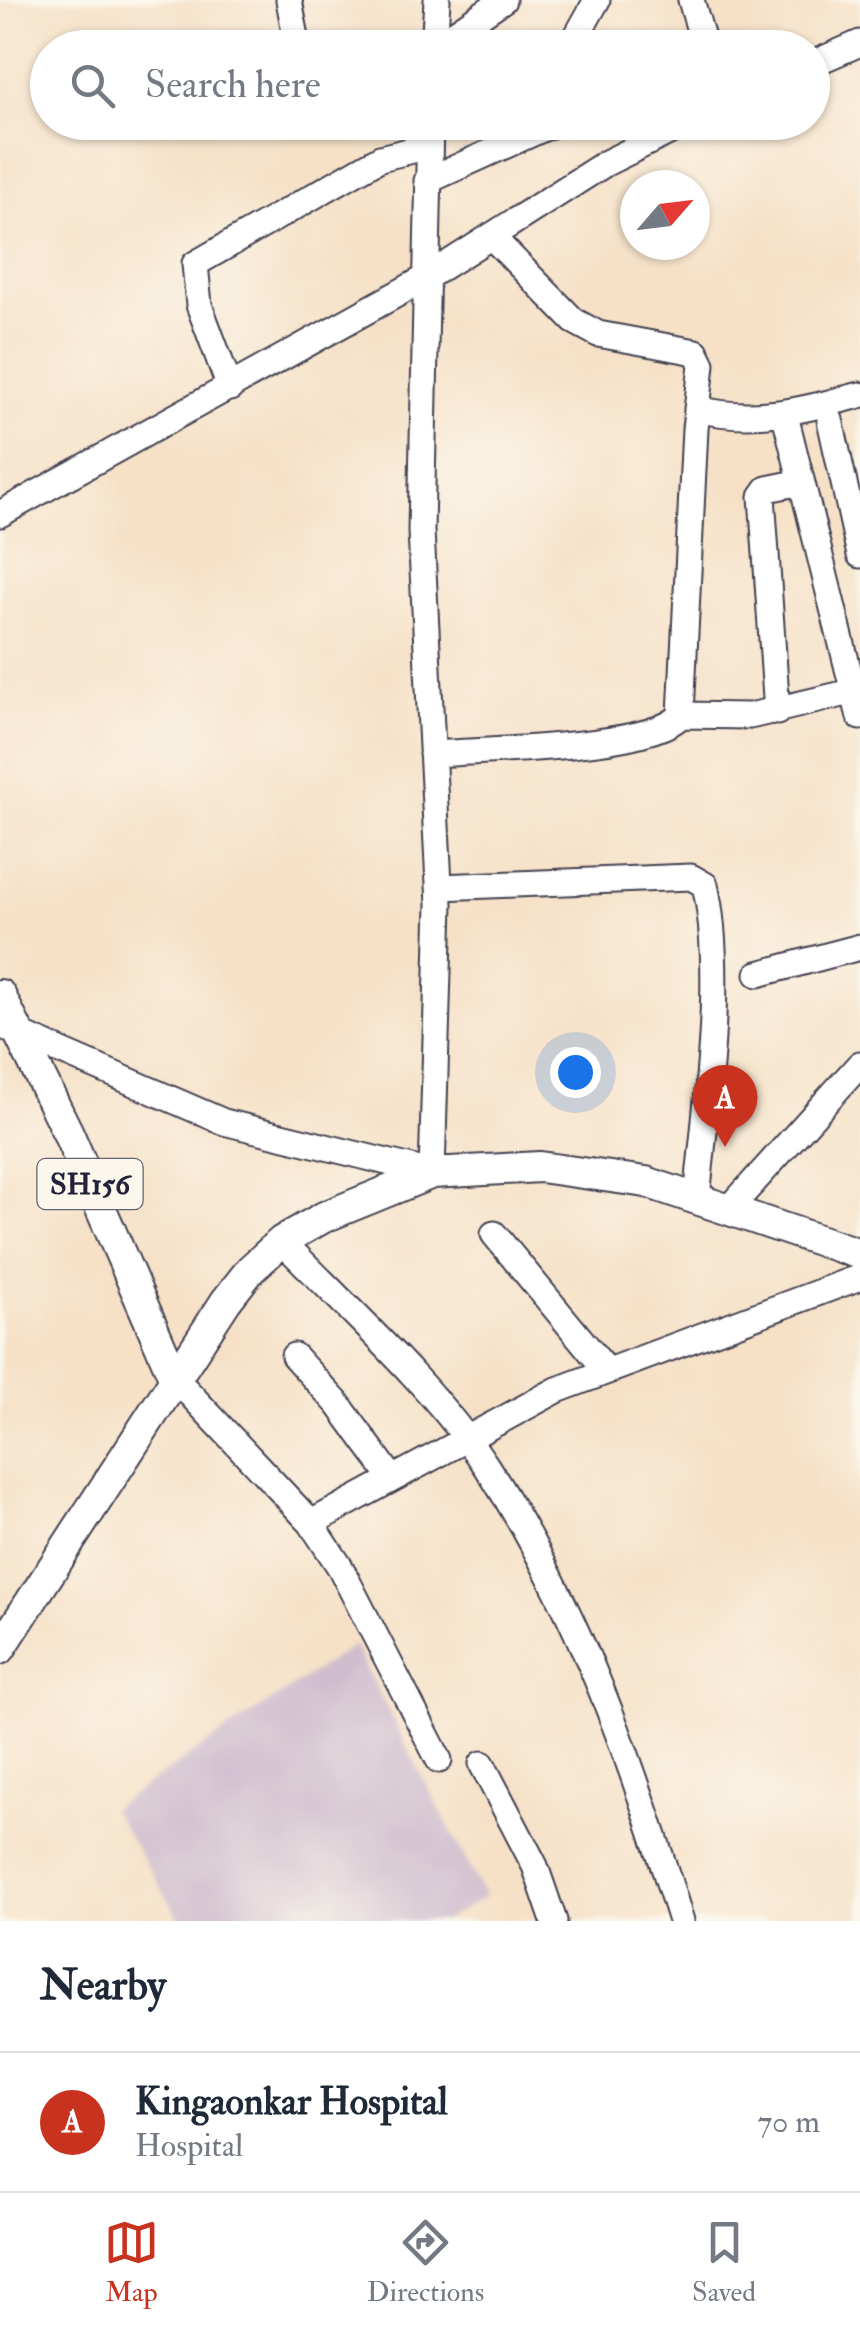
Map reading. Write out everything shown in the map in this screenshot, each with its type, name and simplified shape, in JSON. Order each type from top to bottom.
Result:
[{"type":"main road","name":"SH156","points":[[0,995],[10,1029],[68,1132],[174,1377]]},
{"type":"main road","points":[[0,1649],[174,1377],[251,1269],[282,1242],[324,1217],[432,1172],[540,1167],[646,1182],[860,1254]]},
{"type":"street","points":[[290,0],[295,30]]},
{"type":"street","points":[[433,30],[437,0]]},
{"type":"street","points":[[457,30],[503,0]]},
{"type":"street","points":[[580,30],[597,0]]},
{"type":"street","points":[[690,0],[699,30]]},
{"type":"street","points":[[830,56],[860,43]]},
{"type":"street","points":[[230,388],[199,305],[195,264],[417,140]]},
{"type":"street","points":[[10,1029],[224,1122],[432,1172],[439,887],[421,531],[429,140]]},
{"type":"street","points":[[426,181],[517,140]]},
{"type":"street","points":[[0,514],[424,278],[606,163],[653,140]]},
{"type":"street","points":[[491,236],[550,301],[586,328],[630,342],[696,352],[702,364],[681,715]]},
{"type":"street","points":[[697,409],[742,416],[785,415],[860,395]]},
{"type":"street","points":[[432,754],[613,739],[661,731],[681,715],[777,712],[858,700],[785,415]]},
{"type":"street","points":[[830,420],[860,555]]},
{"type":"street","points":[[777,712],[762,496],[767,489],[801,482]]},
{"type":"street","points":[[439,887],[691,877],[705,885],[712,918],[712,958],[698,1198]]},
{"type":"street","points":[[758,974],[860,946]]},
{"type":"street","points":[[730,1208],[860,1064]]},
{"type":"street","points":[[494,1234],[606,1371]]},
{"type":"street","points":[[282,1242],[464,1438],[528,1540],[598,1673],[682,1921]]},
{"type":"street","points":[[311,1523],[557,1390],[860,1278]]},
{"type":"street","points":[[294,1356],[338,1404],[392,1478]]},
{"type":"street","points":[[174,1377],[311,1523],[340,1567],[439,1760]]},
{"type":"street","points":[[482,1764],[534,1866],[554,1921]]},
{"type":"shaded area","points":[[354,1645],[485,1897],[443,1921],[182,1921],[111,1809]]},
{"type":"place","name":"Kingaonkar Hospital","points":[[725,1147]]}]
